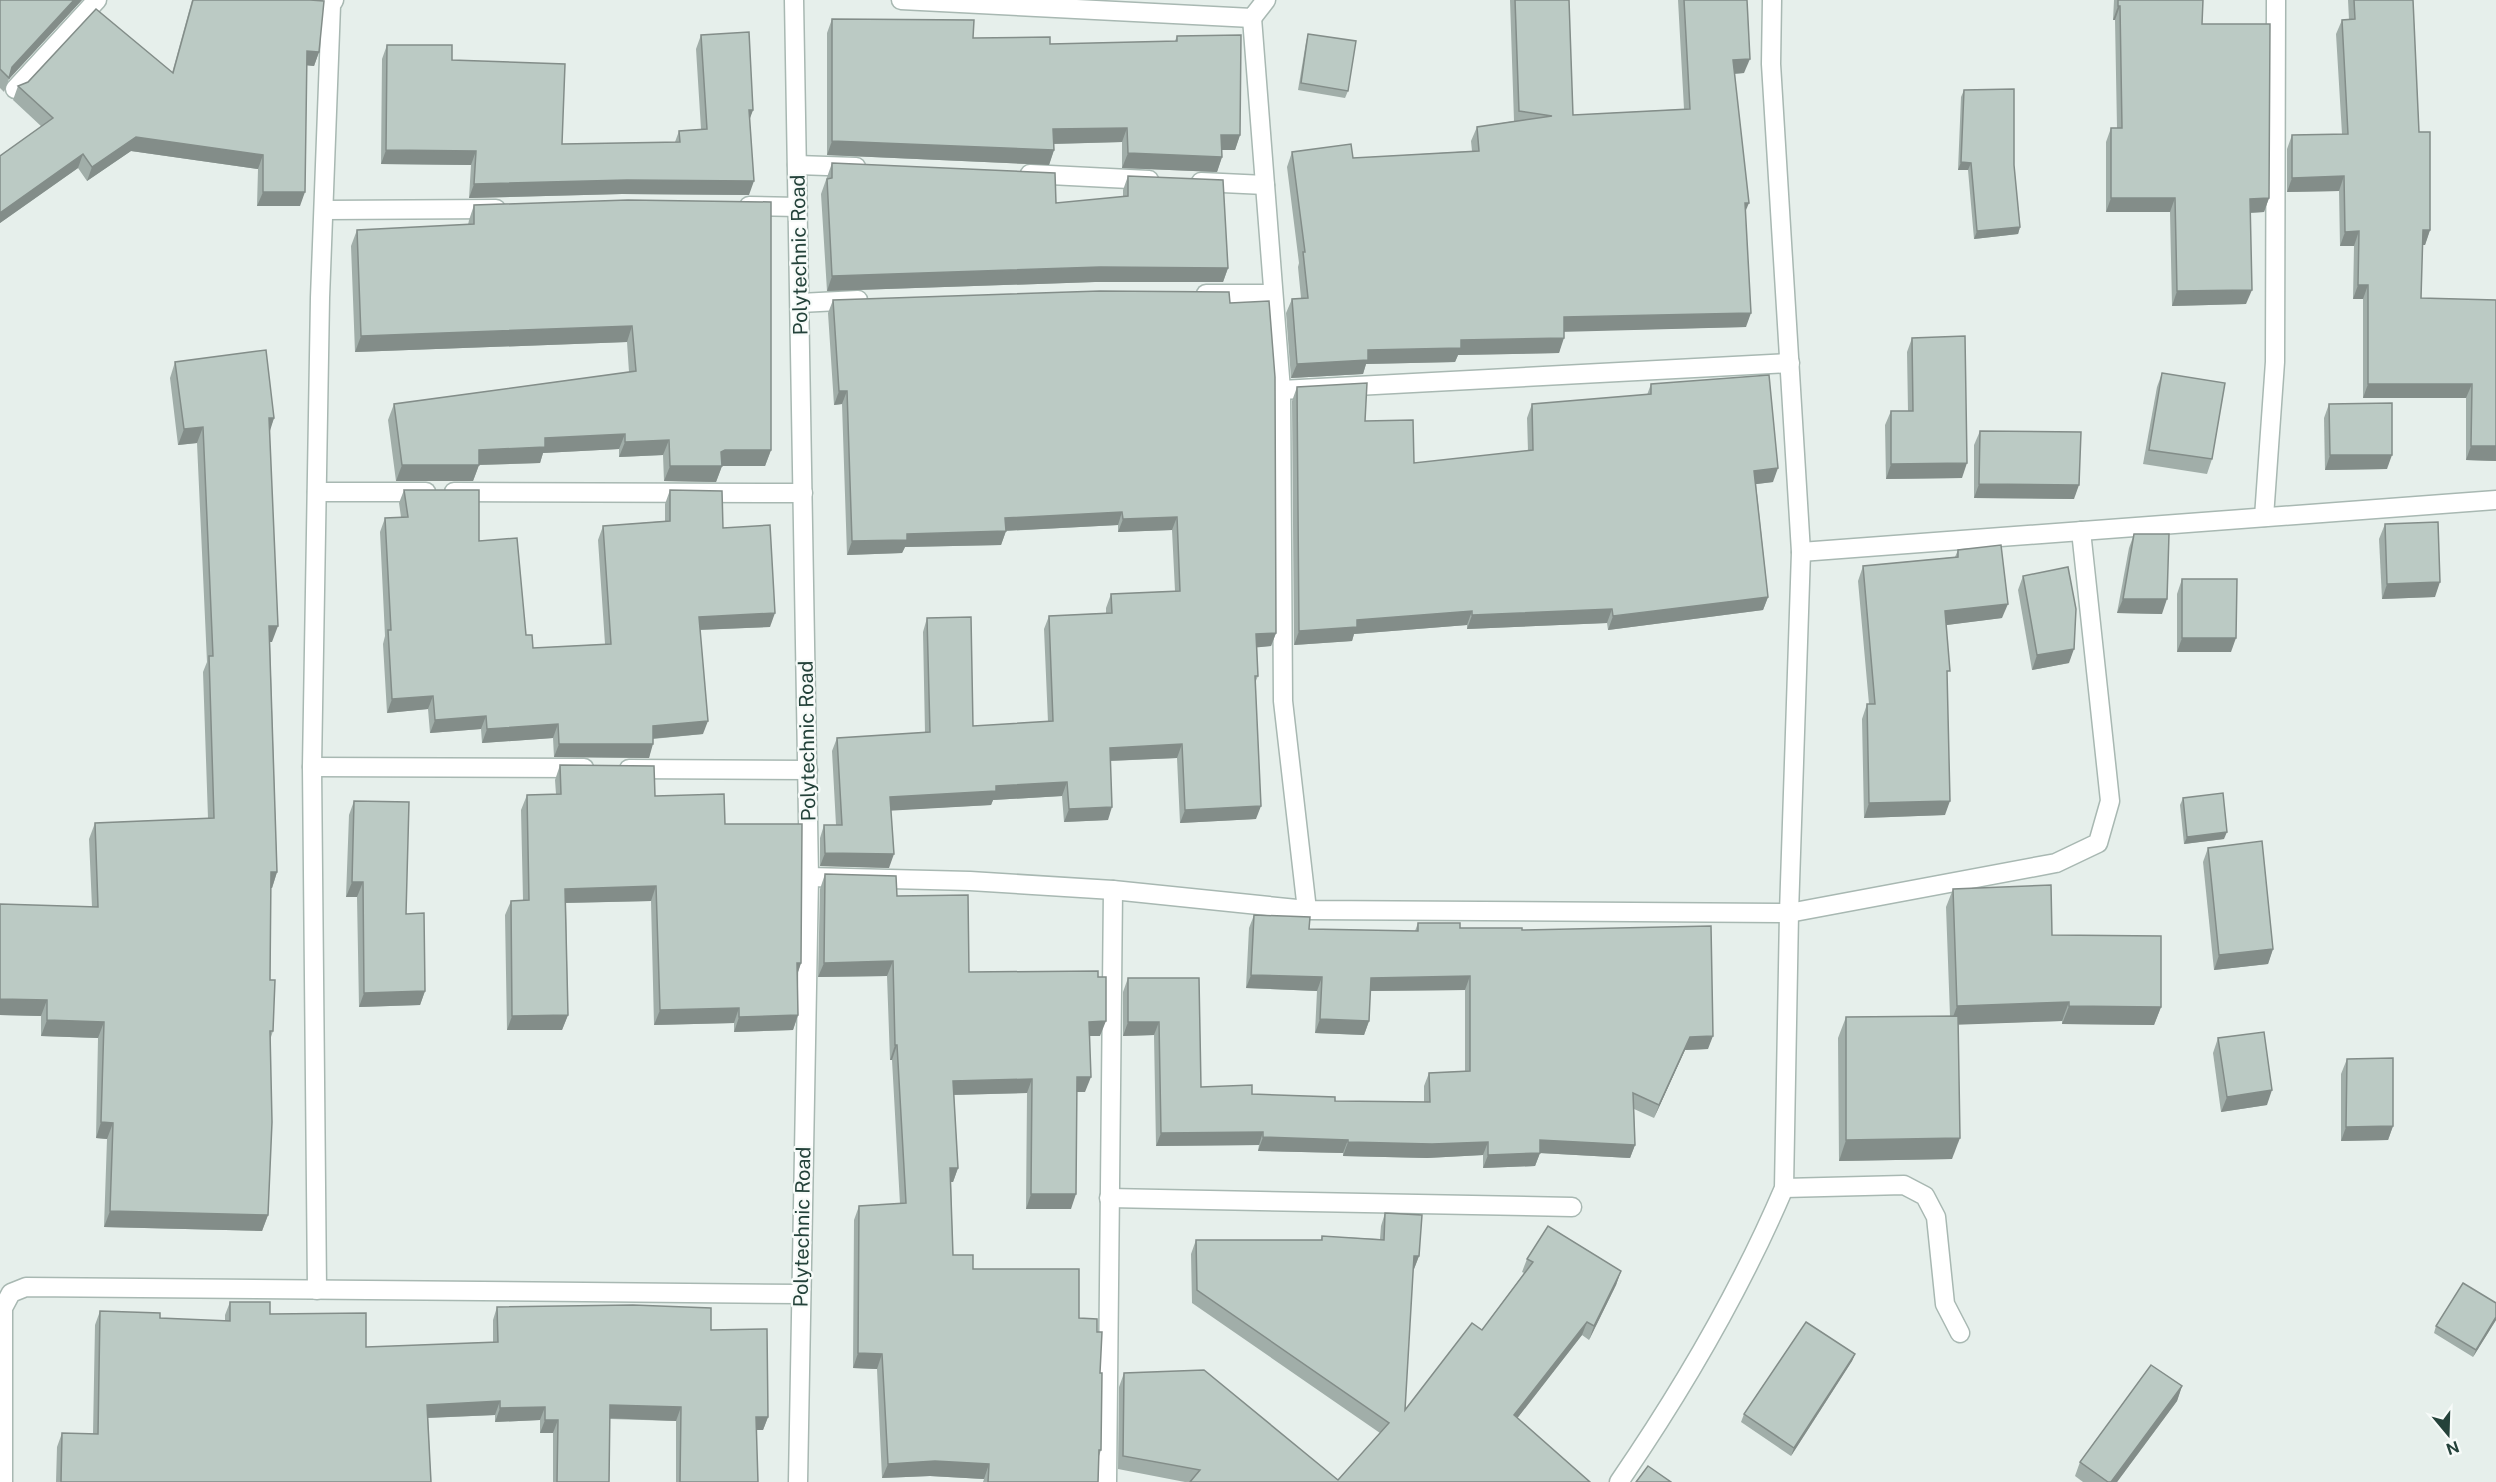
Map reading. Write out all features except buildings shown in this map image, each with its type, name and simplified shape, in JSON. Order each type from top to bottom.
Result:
[{"type":"street","points":[[15,89],[97,0]]},
{"type":"street","name":"Polytechnic Road","points":[[794,0],[809,877],[798,1482]]},
{"type":"street","points":[[901,0],[1252,18]]},
{"type":"street","points":[[1266,0],[1252,18],[1281,390],[1283,701],[1307,910]]},
{"type":"street","points":[[1619,1482],[1646,1442],[1710,1335],[1768,1226],[1784,1188],[1789,913],[1801,552],[1772,64],[1772,0]]},
{"type":"street","points":[[2264,517],[2275,362],[2276,0]]},
{"type":"street","points":[[310,2],[333,2],[320,298],[312,766],[317,1290]]},
{"type":"street","points":[[797,165],[879,168]]},
{"type":"street","points":[[1007,173],[1265,185]]},
{"type":"street","points":[[728,206],[798,207]]},
{"type":"street","points":[[324,210],[513,209]]},
{"type":"street","points":[[1194,294],[1273,294]]},
{"type":"street","points":[[800,303],[875,300]]},
{"type":"street","points":[[1281,390],[1790,363]]},
{"type":"street","points":[[317,492],[803,493]]},
{"type":"street","points":[[1801,552],[2496,500]]},
{"type":"street","points":[[809,877],[970,881],[1113,890],[1307,910],[1789,913],[2056,863],[2098,843],[2110,801],[2081,531]]},
{"type":"street","points":[[312,766],[808,770]]},
{"type":"street","points":[[1107,1482],[1113,890]]},
{"type":"street","points":[[1784,1188],[1904,1185],[1925,1196],[1936,1217],[1945,1304],[1960,1333]]},
{"type":"street","points":[[1109,1198],[1572,1207]]},
{"type":"street","points":[[3,1482],[3,1308],[11,1293],[26,1287],[801,1294]]}]
